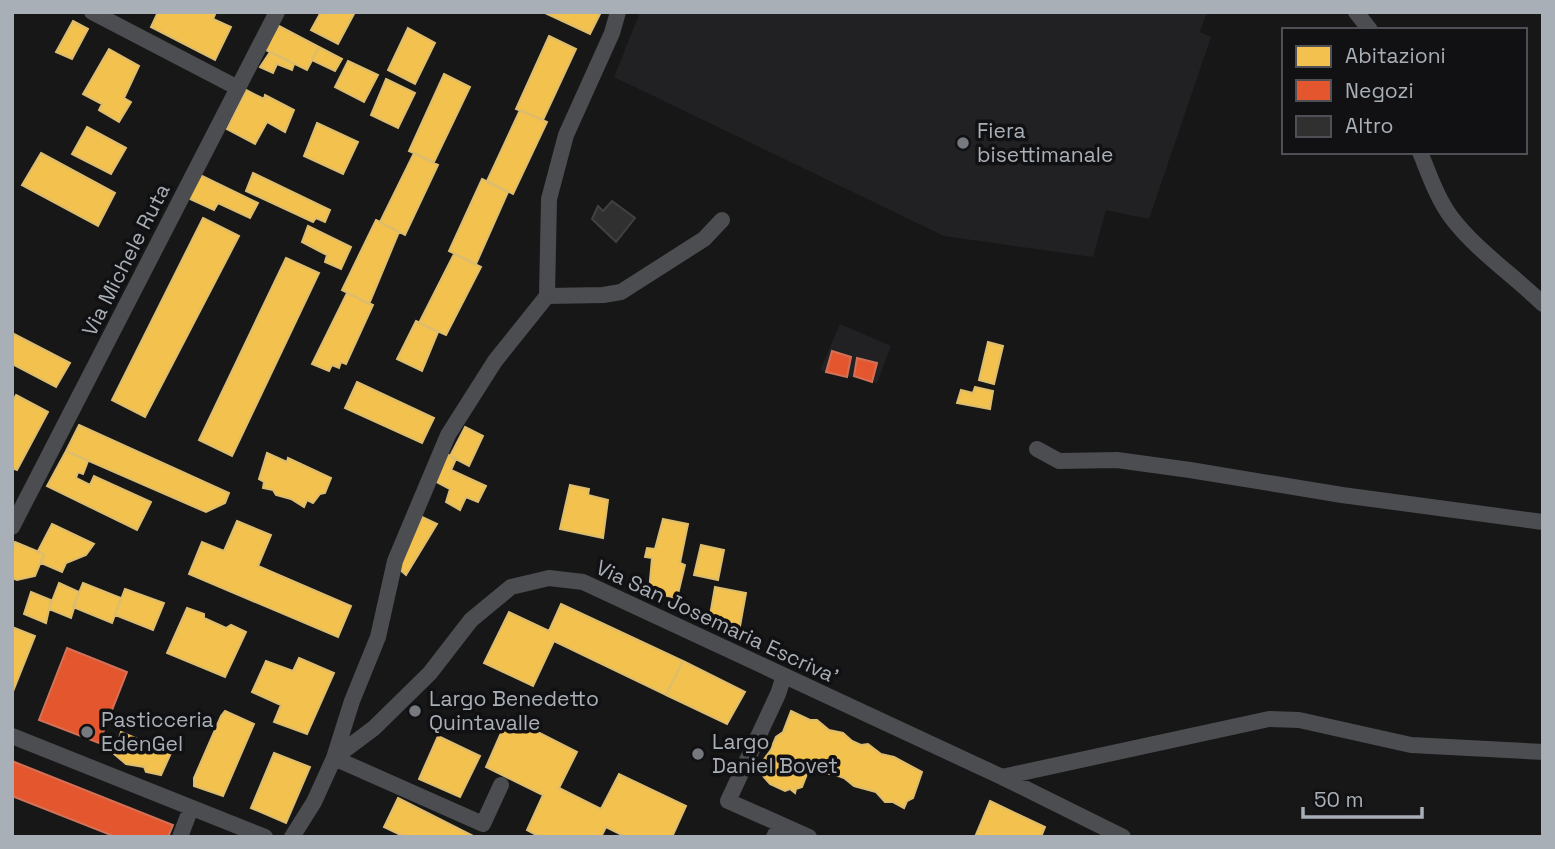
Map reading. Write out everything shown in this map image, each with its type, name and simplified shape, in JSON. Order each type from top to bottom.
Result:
[{"type":"street","points":[[92,12],[238,88]]},
{"type":"street","name":"Via Michele Ruta","points":[[12,527],[277,12]]},
{"type":"street","points":[[500,785],[483,824],[334,758],[352,701],[378,637],[396,561],[448,435],[495,361],[547,296],[549,199],[566,135],[607,44],[618,12]]},
{"type":"street","points":[[1356,12],[1368,28]]},
{"type":"street","points":[[1421,154],[1439,197],[1451,216],[1467,235],[1543,304]]},
{"type":"street","points":[[547,296],[621,292],[704,240],[722,220]]},
{"type":"street","points":[[1037,449],[1059,461],[1117,460],[1355,497],[1543,522]]},
{"type":"street","name":"Via San Josemaria Escriva'","points":[[292,837],[314,802],[334,758],[374,728],[430,673],[471,620],[511,587],[549,578],[583,582],[1002,777],[1123,837]]},
{"type":"street","points":[[784,676],[779,694],[728,801],[777,830],[809,837]]},
{"type":"street","points":[[1002,777],[1269,719],[1299,720],[1411,745],[1543,752]]},
{"type":"street","points":[[12,736],[265,837]]},
{"type":"street","points":[[180,837],[191,808]]},
{"type":"shaded area","name":"Fiera bisettimanale","points":[[640,12],[1207,12],[1200,32],[1211,37],[1149,219],[1106,210],[1093,257],[944,236],[614,77]]},
{"type":"shaded area","points":[[840,324],[891,346],[877,383],[820,370]]},
{"type":"building: Abitazioni","points":[[158,12],[216,12],[213,19],[231,27],[215,60],[151,27]]},
{"type":"building: Abitazioni","points":[[321,12],[355,12],[338,44],[311,30]]},
{"type":"building: Abitazioni","points":[[543,12],[601,12],[590,34]]},
{"type":"building: Abitazioni","points":[[73,21],[88,29],[72,59],[56,52]]},
{"type":"building: Abitazioni","points":[[279,26],[319,47],[307,70],[264,49]]},
{"type":"building: Abitazioni","points":[[408,28],[435,43],[415,84],[388,70]]},
{"type":"building: Abitazioni","points":[[549,36],[576,49],[543,120],[516,109]]},
{"type":"building: Abitazioni","points":[[319,47],[342,59],[335,71],[312,60]]},
{"type":"building: Abitazioni","points":[[109,49],[139,66],[124,98],[131,102],[119,122],[99,110],[102,104],[83,94]]},
{"type":"building: Abitazioni","points":[[270,52],[294,64],[292,70],[277,64],[273,73],[260,67]]},
{"type":"building: Abitazioni","points":[[348,61],[378,75],[364,102],[335,87]]},
{"type":"building: Abitazioni","points":[[444,74],[470,87],[434,162],[409,151]]},
{"type":"building: Abitazioni","points":[[386,79],[415,93],[398,128],[371,115]]},
{"type":"building: Abitazioni","points":[[246,90],[264,99],[265,95],[294,110],[285,132],[267,122],[255,144],[227,129]]},
{"type":"building: Abitazioni","points":[[520,110],[547,122],[513,194],[487,181]]},
{"type":"building: Abitazioni","points":[[317,123],[358,142],[343,174],[304,156]]},
{"type":"building: Abitazioni","points":[[87,127],[126,148],[111,174],[72,154]]},
{"type":"building: Abitazioni","points":[[41,153],[115,193],[98,226],[22,185]]},
{"type":"building: Abitazioni","points":[[414,153],[438,165],[405,235],[380,222]]},
{"type":"building: Abitazioni","points":[[253,173],[330,210],[325,222],[316,218],[313,222],[246,191]]},
{"type":"building: Abitazioni","points":[[200,175],[258,203],[250,218],[218,203],[214,210],[188,198]]},
{"type":"building: Abitazioni","points":[[482,179],[508,192],[476,264],[449,251]]},
{"type":"building: Abitazioni","points":[[203,218],[239,236],[145,417],[112,400]]},
{"type":"building: Abitazioni","points":[[376,220],[399,232],[369,304],[342,290]]},
{"type":"building: Abitazioni","points":[[308,226],[351,247],[341,269],[325,262],[327,255],[302,242]]},
{"type":"building: Abitazioni","points":[[454,254],[481,267],[446,335],[419,323]]},
{"type":"building: Abitazioni","points":[[286,258],[319,273],[232,456],[199,440]]},
{"type":"building: Abitazioni","points":[[347,293],[373,305],[346,364],[341,362],[339,368],[332,365],[329,371],[312,364]]},
{"type":"building: Abitazioni","points":[[416,321],[438,332],[422,371],[397,359]]},
{"type":"building: Abitazioni","points":[[12,333],[70,363],[56,387],[12,364]]},
{"type":"building: Abitazioni","points":[[988,342],[1003,346],[994,384],[979,380]]},
{"type":"building: Abitazioni","points":[[357,382],[434,418],[422,443],[345,408]]},
{"type":"building: Abitazioni","points":[[975,387],[993,391],[990,409],[957,403],[961,390],[973,393]]},
{"type":"building: Abitazioni","points":[[16,395],[48,412],[17,470],[12,468],[12,403]]},
{"type":"building: Abitazioni","points":[[79,425],[229,493],[225,503],[206,512],[66,451]]},
{"type":"building: Abitazioni","points":[[465,427],[483,436],[469,466],[450,456]]},
{"type":"building: Abitazioni","points":[[66,451],[88,461],[83,474],[78,472],[76,478],[90,485],[94,476],[151,502],[137,530],[47,486]]},
{"type":"building: Abitazioni","points":[[443,452],[456,459],[451,470],[486,486],[478,502],[466,497],[460,510],[446,502],[450,489],[431,479]]},
{"type":"building: Abitazioni","points":[[267,453],[287,462],[288,458],[331,478],[325,493],[320,494],[313,503],[307,500],[304,507],[291,499],[276,495],[273,490],[263,488],[264,482],[259,479]]},
{"type":"building: Abitazioni","points":[[570,485],[589,489],[588,495],[608,500],[603,538],[560,529]]},
{"type":"building: Abitazioni","points":[[422,517],[437,524],[406,575],[398,568]]},
{"type":"building: Abitazioni","points":[[663,519],[688,524],[680,563],[685,565],[677,598],[649,592],[652,558],[645,557],[647,548],[655,549]]},
{"type":"building: Abitazioni","points":[[237,521],[271,535],[258,566],[351,606],[338,637],[189,574],[202,542],[224,551]]},
{"type":"building: Abitazioni","points":[[52,524],[94,544],[86,555],[66,563],[62,572],[41,563],[44,554],[38,551]]},
{"type":"building: Abitazioni","points":[[15,542],[44,554],[35,576],[17,580],[12,578],[12,549]]},
{"type":"building: Abitazioni","points":[[701,545],[724,550],[718,580],[694,575]]},
{"type":"building: Abitazioni","points":[[59,583],[79,592],[71,618],[49,609]]},
{"type":"building: Abitazioni","points":[[83,583],[121,598],[112,623],[73,607]]},
{"type":"building: Abitazioni","points":[[715,587],[746,593],[740,626],[709,621]]},
{"type":"building: Abitazioni","points":[[125,589],[164,603],[153,630],[115,615]]},
{"type":"building: Abitazioni","points":[[31,592],[51,600],[46,623],[24,614]]},
{"type":"building: Abitazioni","points":[[561,604],[683,661],[666,695],[554,641],[533,686],[484,663],[509,612],[549,631]]},
{"type":"building: Abitazioni","points":[[187,608],[204,614],[204,618],[226,628],[231,625],[246,632],[225,677],[167,653]]},
{"type":"building: Abitazioni","points":[[12,627],[35,636],[12,694]]},
{"type":"building: Abitazioni","points":[[299,658],[334,673],[307,734],[274,722],[281,705],[252,692],[266,661],[293,671]]},
{"type":"building: Abitazioni","points":[[683,661],[745,692],[727,724],[666,695]]},
{"type":"building: Abitazioni","points":[[225,711],[254,724],[223,796],[194,786],[194,778]]},
{"type":"building: Abitazioni","points":[[791,711],[810,720],[817,720],[829,730],[843,733],[861,745],[868,744],[881,754],[894,757],[922,772],[913,798],[907,801],[904,808],[893,802],[885,802],[876,792],[854,786],[844,778],[827,774],[814,764],[802,787],[796,789],[795,793],[770,784],[763,776],[762,762],[776,737],[783,732]]},
{"type":"building: Abitazioni","points":[[508,717],[577,752],[559,788],[601,809],[619,774],[686,806],[672,837],[626,837],[606,827],[601,837],[540,837],[527,830],[543,795],[486,767]]},
{"type":"building: Abitazioni","points":[[121,732],[171,753],[161,775],[146,772],[144,767],[126,764],[114,754]]},
{"type":"building: Abitazioni","points":[[438,736],[480,756],[460,797],[419,779]]},
{"type":"building: Abitazioni","points":[[274,753],[310,767],[286,823],[251,808]]},
{"type":"building: Abitazioni","points":[[398,798],[475,837],[405,837],[384,827]]},
{"type":"building: Abitazioni","points":[[990,801],[1045,827],[1041,837],[975,837]]},
{"type":"building: Negozi","points":[[832,351],[851,357],[847,377],[826,372]]},
{"type":"building: Negozi","points":[[857,358],[877,363],[872,382],[854,376]]},
{"type":"building: Negozi","points":[[67,648],[127,672],[99,743],[39,720]]},
{"type":"building: Negozi","points":[[12,761],[173,825],[168,837],[116,837],[12,796]]},
{"type":"building: Altro","points":[[612,201],[635,218],[616,242],[592,219],[598,206],[603,211]]},
{"type":"place","name":"Fiera bisettimanale","points":[[963,143]]},
{"type":"place","name":"Largo Benedetto Quintavalle","points":[[415,711]]},
{"type":"place","name":"Pasticceria EdenGel","points":[[87,732]]},
{"type":"place","name":"Largo Daniel Bovet","points":[[698,754]]}]
